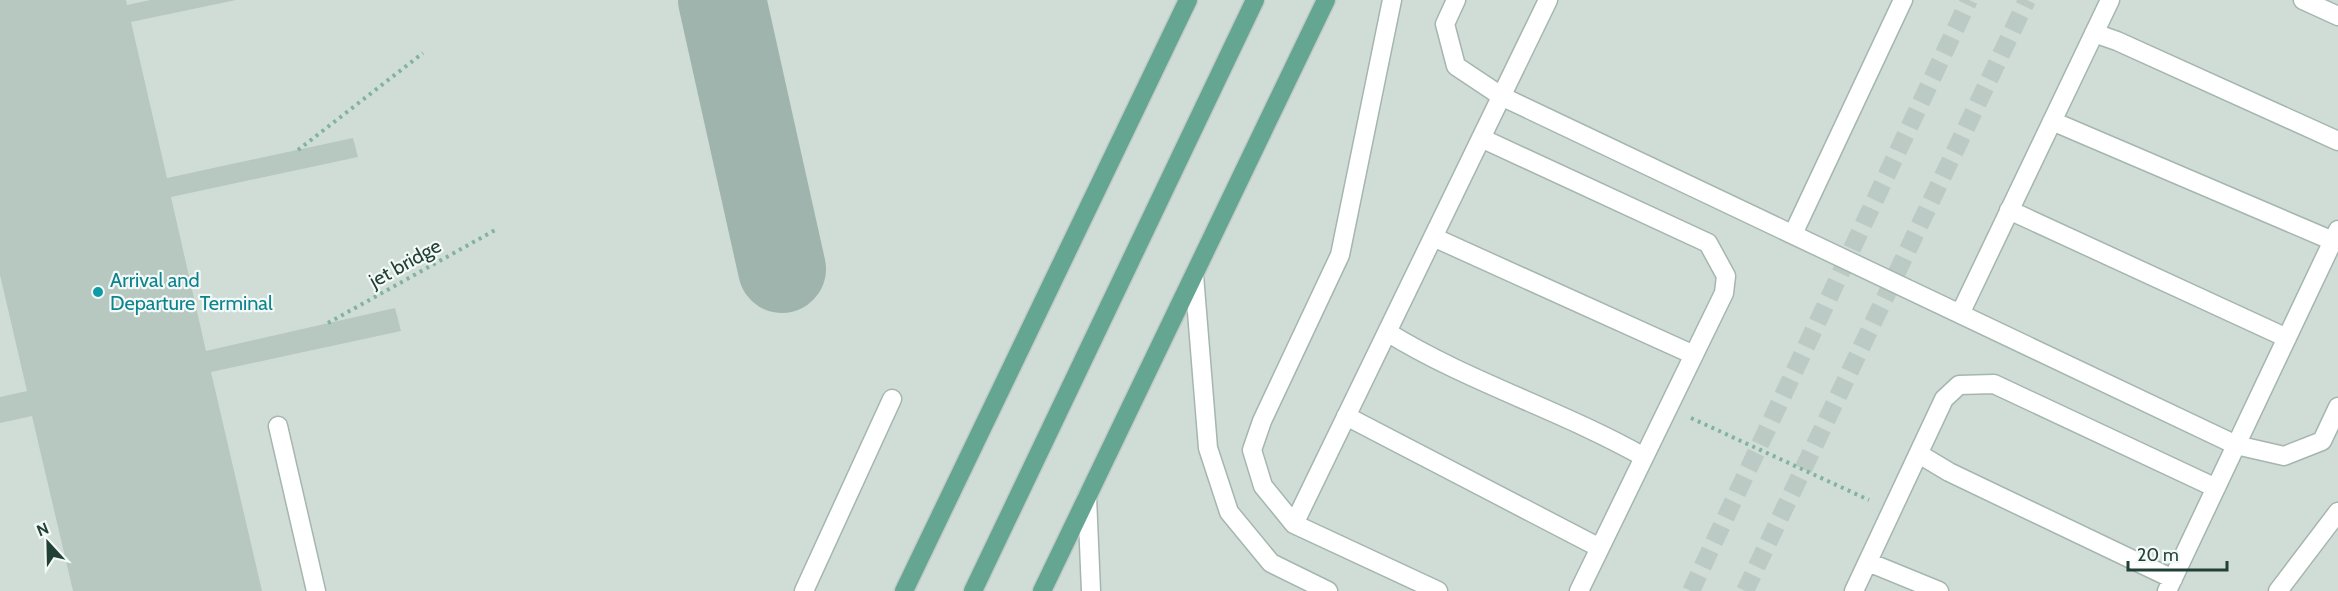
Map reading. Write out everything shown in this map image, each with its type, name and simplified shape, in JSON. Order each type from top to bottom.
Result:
[{"type":"main road","points":[[904,591],[1188,0]]},
{"type":"main road","points":[[973,591],[1255,0]]},
{"type":"main road","points":[[1042,591],[1326,0]]},
{"type":"street","points":[[1392,0],[1341,255],[1262,421],[1252,450],[1263,486],[1294,524],[1438,591]]},
{"type":"street","points":[[1456,0],[1445,24],[1456,66],[1501,96],[2236,445],[2283,456],[2322,441],[2338,407]]},
{"type":"street","points":[[1294,524],[1548,0]]},
{"type":"street","points":[[1793,234],[1903,0]]},
{"type":"street","points":[[1960,314],[2110,0]]},
{"type":"street","points":[[2303,0],[2338,16]]},
{"type":"street","points":[[2094,33],[2117,41],[2338,141]]},
{"type":"street","points":[[1919,454],[1949,472],[2170,585],[2335,235],[2052,121]]},
{"type":"street","points":[[1481,138],[1708,243],[1726,276],[1724,293],[1579,591]]},
{"type":"street","points":[[2009,210],[2287,338]]},
{"type":"street","points":[[1433,237],[1694,356]]},
{"type":"street","points":[[1194,274],[1208,447],[1229,512],[1271,563],[1328,591]]},
{"type":"street","points":[[1387,332],[1423,354],[1614,439],[1644,457]]},
{"type":"street","points":[[1854,591],[1944,399],[1959,385],[1994,384],[2216,488]]},
{"type":"street","points":[[804,591],[892,399]]},
{"type":"street","points":[[1346,416],[1568,534],[1600,548]]},
{"type":"street","points":[[278,426],[316,591]]},
{"type":"street","points":[[1088,497],[1091,591]]},
{"type":"street","points":[[2278,591],[2338,512]]},
{"type":"street","points":[[1868,562],[1939,591]]},
{"type":"path","points":[[298,150],[423,53]]},
{"type":"path","name":"jet bridge","points":[[328,323],[497,229]]},
{"type":"path","points":[[1668,408],[1892,510]]},
{"type":"shaded area","points":[[0,0],[2338,0],[2338,591],[0,591]]},
{"type":"building","name":"Arrival and Departure Terminal","points":[[0,0],[126,0],[127,5],[150,0],[236,0],[131,22],[167,178],[353,138],[358,157],[171,197],[206,351],[395,308],[401,331],[211,372],[262,591],[73,591],[32,416],[0,423],[0,397],[27,391],[0,275]]},
{"type":"taxiway","points":[[722,0],[782,269]]},
{"type":"tunnel","points":[[1691,591],[1969,0]]},
{"type":"tunnel","points":[[1745,591],[2027,0]]},
{"type":"place","name":"Arrival and Departure Terminal","points":[[98,292]]}]
